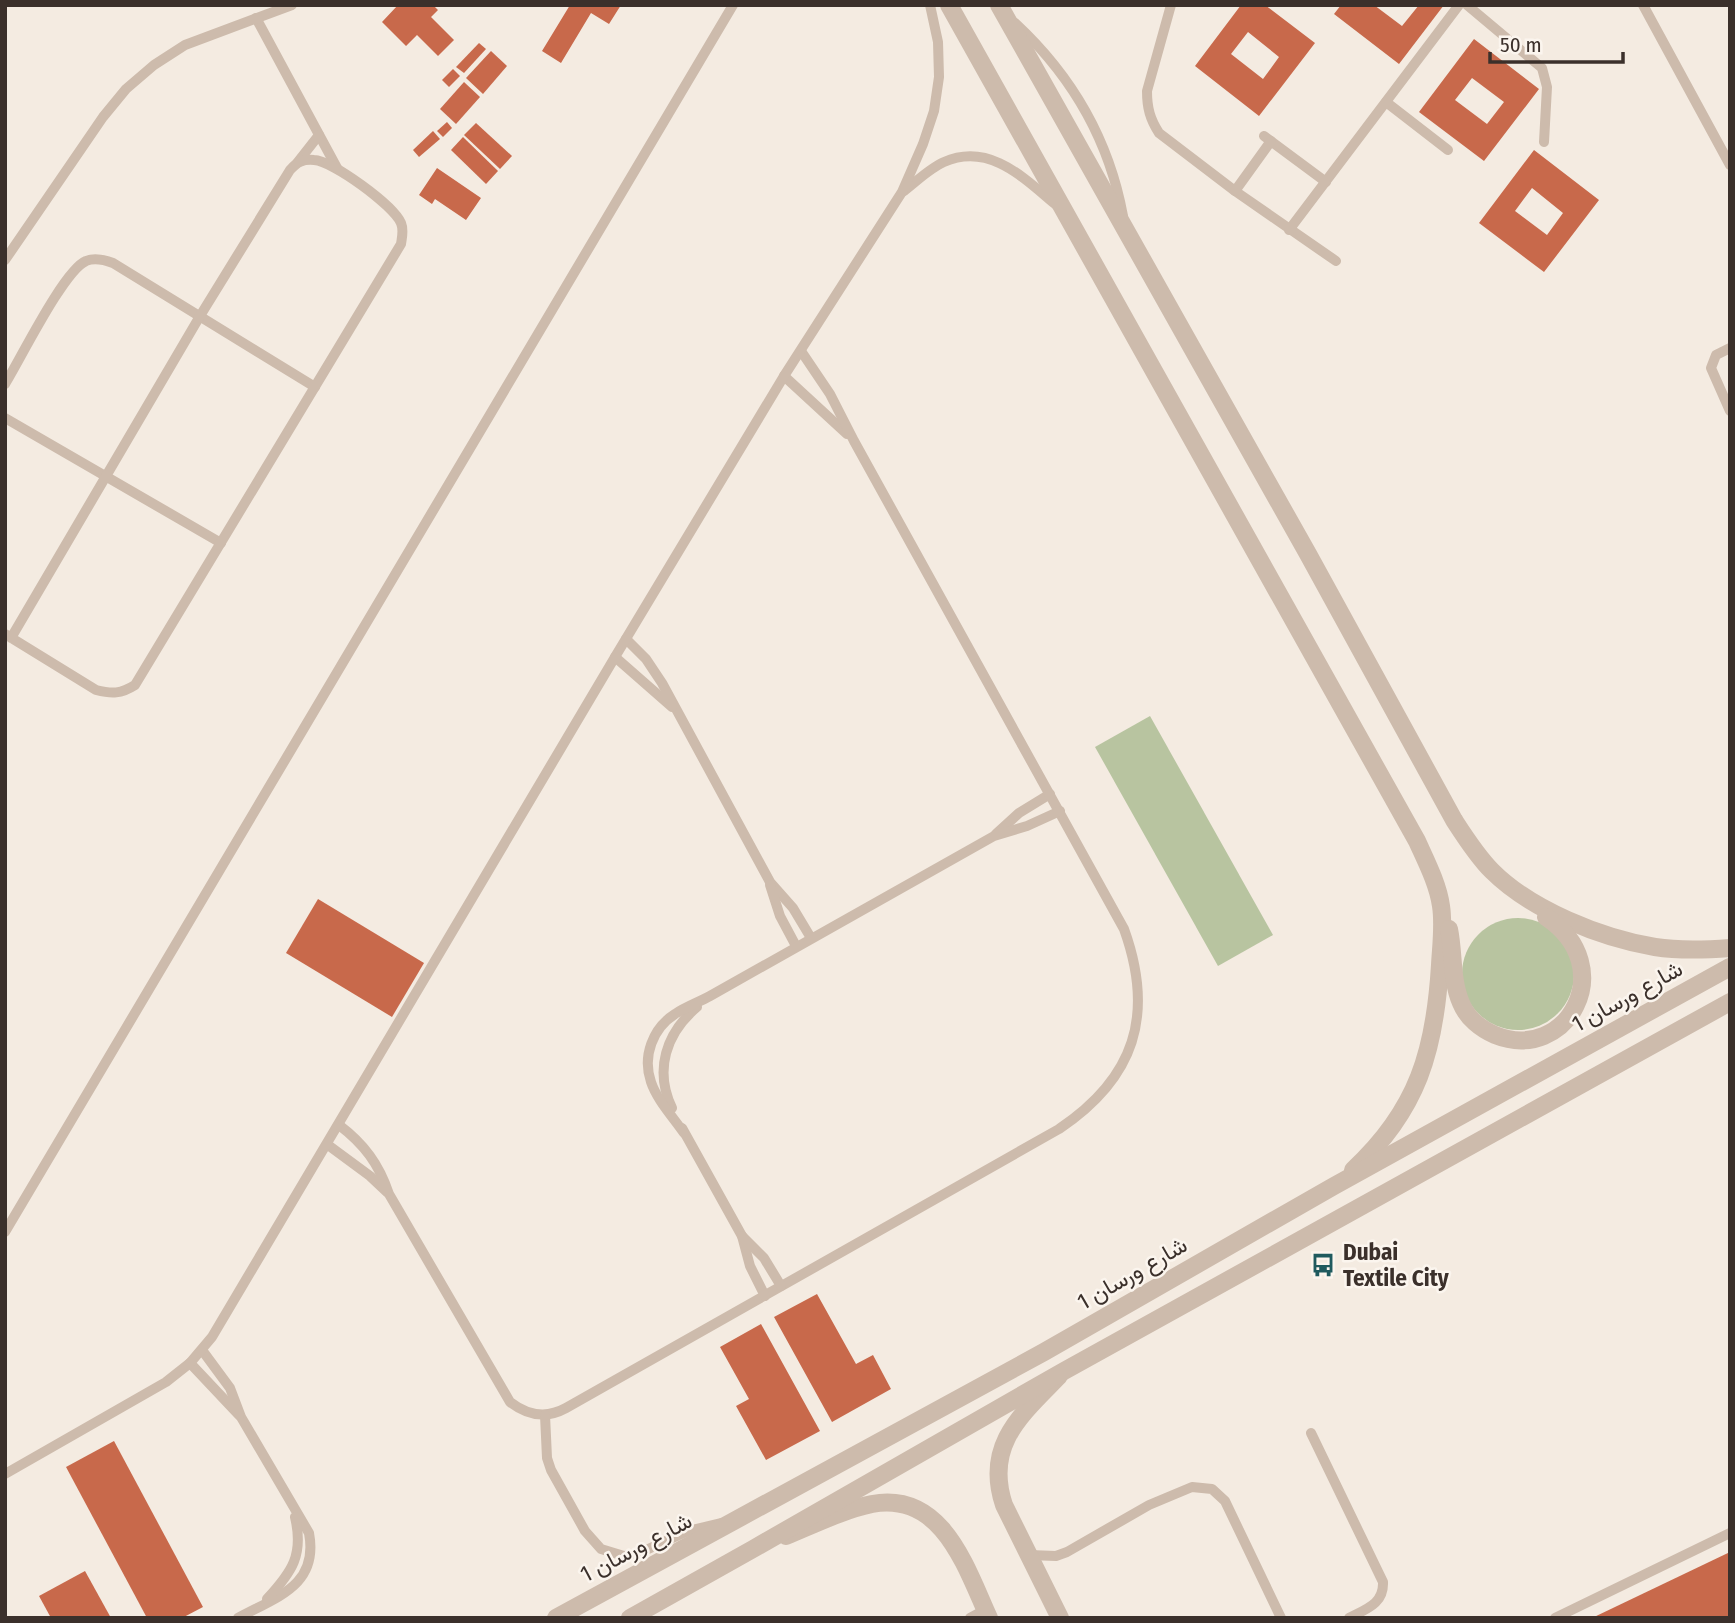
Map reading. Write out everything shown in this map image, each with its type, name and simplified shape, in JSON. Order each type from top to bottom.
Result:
[{"type":"street","points":[[949,5],[1417,841],[1430,870],[1452,944],[1456,988],[1462,1006],[1472,1021],[1495,1035],[1522,1040],[1541,1037],[1570,1016],[1579,999],[1583,981],[1582,963],[1576,946],[1565,931],[1505,888],[1454,820],[1001,8]]},
{"type":"street","points":[[1493,872],[1523,895],[1557,915],[1623,940],[1677,950],[1730,948]]},
{"type":"street","points":[[1334,1186],[1364,1160],[1389,1129],[1405,1107],[1423,1071],[1435,1020],[1441,906]]},
{"type":"street","name":"شارع ورسان 1","points":[[556,1618],[1044,1352],[1334,1186],[1730,967]]},
{"type":"street","points":[[630,1618],[1064,1371],[1730,1002]]},
{"type":"street","points":[[1060,1618],[1000,1493],[998,1469],[1000,1454],[1010,1430],[1064,1371]]},
{"type":"street","points":[[753,1549],[872,1504],[903,1505],[931,1518],[952,1540],[981,1615]]},
{"type":"lane","points":[[5,260],[103,117],[126,89],[154,65],[186,46],[292,5]]},
{"type":"lane","points":[[5,1232],[733,5]]},
{"type":"lane","points":[[5,1474],[166,1382],[202,1350],[221,1322],[784,376],[902,192],[934,111],[939,77],[938,42],[930,5]]},
{"type":"lane","points":[[1171,5],[1147,92],[1151,121],[1158,133],[1289,230],[1336,261]]},
{"type":"lane","points":[[1289,230],[1460,5]]},
{"type":"lane","points":[[1466,5],[1542,68],[1547,87],[1544,142]]},
{"type":"lane","points":[[1643,5],[1730,165]]},
{"type":"lane","points":[[256,18],[337,169]]},
{"type":"lane","points":[[1386,102],[1448,150]]},
{"type":"lane","points":[[297,163],[316,160],[337,169],[392,210],[403,232],[401,244],[142,675],[135,685],[123,693],[110,694],[96,690],[8,636],[290,170],[319,135]]},
{"type":"lane","points":[[1235,191],[1267,138],[1326,181]]},
{"type":"lane","points":[[902,192],[945,162],[964,156],[985,158],[1004,164],[1020,174],[1063,211]]},
{"type":"lane","points":[[5,384],[68,276],[87,260],[102,259],[113,262],[315,387]]},
{"type":"lane","points":[[1730,348],[1716,355],[1711,368],[1730,411]]},
{"type":"lane","points":[[339,1125],[356,1138],[371,1155],[382,1173],[389,1194],[510,1402],[521,1411],[545,1415],[556,1413],[1059,1129],[1083,1113],[1104,1093],[1120,1069],[1132,1043],[1138,1014],[1139,985],[1134,956],[1124,929],[830,394],[801,351]]},
{"type":"lane","points":[[784,376],[854,441]]},
{"type":"lane","points":[[5,418],[221,543]]},
{"type":"lane","points":[[626,639],[655,670],[770,882],[780,916],[796,946]]},
{"type":"lane","points":[[615,657],[674,708]]},
{"type":"lane","points":[[994,836],[1019,813],[1050,794]]},
{"type":"lane","points":[[684,1133],[651,1082],[647,1063],[651,1044],[660,1027],[675,1013],[710,996],[994,836],[1027,826],[1060,811]]},
{"type":"lane","points":[[770,882],[793,908],[811,938]]},
{"type":"lane","points":[[710,996],[686,1017],[672,1034],[664,1055],[663,1078],[668,1100],[742,1236],[750,1266],[765,1296]]},
{"type":"lane","points":[[328,1145],[370,1176],[389,1194]]},
{"type":"lane","points":[[742,1236],[764,1258],[781,1286]]},
{"type":"lane","points":[[202,1350],[230,1388],[241,1417],[292,1508],[299,1535],[295,1562],[288,1575],[260,1605],[238,1618]]},
{"type":"lane","points":[[190,1363],[241,1417]]},
{"type":"lane","points":[[545,1415],[547,1458],[551,1470],[585,1531],[601,1549],[624,1556],[635,1555],[688,1531],[734,1521]]},
{"type":"lane","points":[[1311,1433],[1382,1582],[1382,1593],[1376,1603],[1349,1618]]},
{"type":"lane","points":[[1029,1555],[1056,1556],[1067,1552],[1149,1505],[1192,1487],[1205,1487],[1219,1494],[1225,1501],[1281,1618]]},
{"type":"lane","points":[[1555,1618],[1730,1533]]},
{"type":"green space","points":[[1150,716],[1273,935],[1218,966],[1095,747]]},
{"type":"green space","points":[[1518,918],[1539,922],[1558,934],[1570,953],[1574,974],[1570,995],[1558,1014],[1539,1026],[1518,1030],[1497,1026],[1478,1014],[1466,995],[1462,974],[1466,953],[1478,934],[1497,922]]},
{"type":"building","points":[[398,5],[433,5],[438,10],[431,17],[454,40],[438,56],[417,35],[406,46],[382,22]]},
{"type":"building","points":[[570,5],[621,5],[609,24],[591,13],[561,63],[542,51]]},
{"type":"building","points":[[1241,5],[1265,5],[1315,43],[1259,116],[1195,66]],"holes":[[[1248,32],[1279,57],[1263,79],[1231,54]]]},
{"type":"building","points":[[1341,5],[1374,5],[1402,26],[1419,5],[1444,5],[1399,64],[1334,14]]},
{"type":"building","points":[[1474,39],[1539,89],[1484,161],[1419,112]],"holes":[[[1472,78],[1504,102],[1487,124],[1455,100]]]},
{"type":"building","points":[[479,43],[486,49],[464,73],[456,67]]},
{"type":"building","points":[[491,51],[507,66],[483,94],[466,78]]},
{"type":"building","points":[[453,69],[460,76],[449,87],[442,80]]},
{"type":"building","points":[[464,82],[480,97],[456,124],[440,109]]},
{"type":"building","points":[[447,122],[452,128],[443,137],[437,131]]},
{"type":"building","points":[[476,123],[512,156],[500,169],[464,135]]},
{"type":"building","points":[[433,131],[440,139],[419,157],[413,150]]},
{"type":"building","points":[[463,137],[498,171],[486,184],[451,150]]},
{"type":"building","points":[[1534,150],[1599,200],[1544,272],[1479,223]],"holes":[[[1532,188],[1563,213],[1547,235],[1515,211]]]},
{"type":"building","points":[[437,168],[481,198],[466,220],[435,199],[432,204],[419,195]]},
{"type":"building","points":[[318,899],[424,963],[392,1017],[286,953]]},
{"type":"building","points":[[817,1294],[856,1364],[873,1355],[891,1389],[832,1422],[774,1317]]},
{"type":"building","points":[[761,1324],[820,1431],[766,1460],[736,1406],[749,1399],[720,1347]]},
{"type":"building","points":[[114,1441],[203,1607],[182,1618],[147,1618],[66,1467]]},
{"type":"building","points":[[1730,1552],[1730,1618],[1592,1618]]},
{"type":"building","points":[[85,1571],[111,1618],[51,1618],[39,1596]]},
{"type":"place","name":"Dubai Textile City","points":[[1323,1265]]}]
